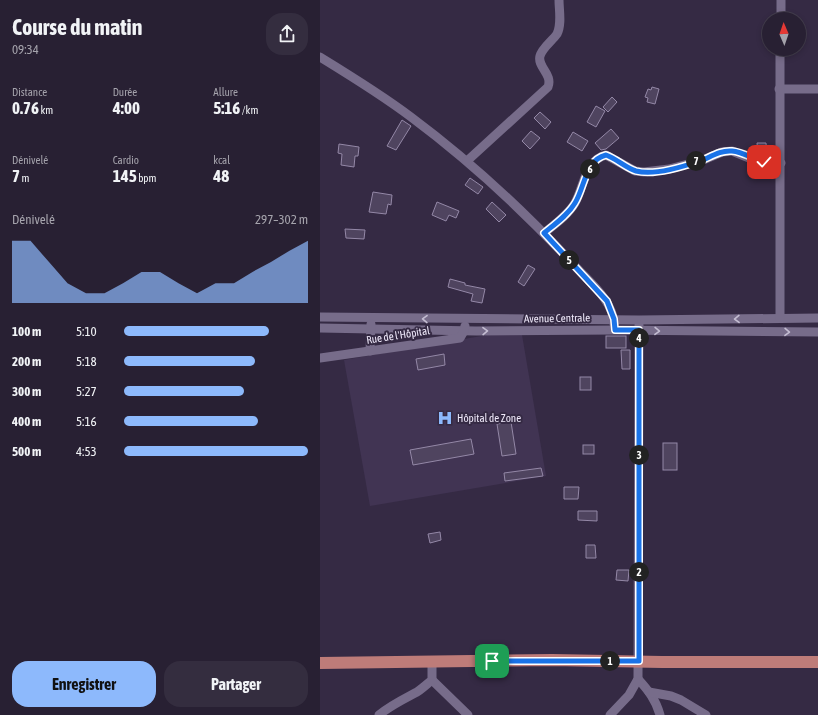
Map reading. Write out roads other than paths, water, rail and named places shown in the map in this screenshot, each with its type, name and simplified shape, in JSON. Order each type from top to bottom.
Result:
[{"type":"main road","points":[[320,663],[432,661],[818,662]]},
{"type":"street","points":[[467,161],[548,87],[550,79],[540,60],[540,55],[559,28],[559,0]]},
{"type":"street","points":[[781,0],[781,12]]},
{"type":"street","points":[[780,56],[780,318]]},
{"type":"street","points":[[320,57],[391,102],[467,161],[544,233],[607,301],[614,319],[615,330]]},
{"type":"street","points":[[779,89],[818,89]]},
{"type":"street","points":[[544,233],[569,211],[576,202],[587,172],[593,163],[600,157],[606,155],[635,171],[644,172],[669,169],[703,160],[722,152],[732,151],[754,160],[781,164]]},
{"type":"street","name":"Avenue Centrale","points":[[320,317],[639,320],[818,318]]},
{"type":"street","points":[[370,318],[372,329],[370,351]]},
{"type":"street","points":[[464,330],[465,319]]},
{"type":"street","points":[[610,715],[629,695],[638,679],[639,320]]},
{"type":"street","name":"Avenue Centrale","points":[[320,328],[818,332]]},
{"type":"street","name":"Rue de l'Hôpital","points":[[320,358],[460,338],[464,330]]},
{"type":"street","points":[[432,661],[432,680],[468,715]]},
{"type":"street","points":[[638,679],[656,701],[660,715]]},
{"type":"street","points":[[379,715],[391,706],[418,691],[432,680]]},
{"type":"street","points":[[650,692],[671,696],[681,700],[706,715]]},
{"type":"place","name":"Hôpital de Zone","points":[[445,418]]}]
